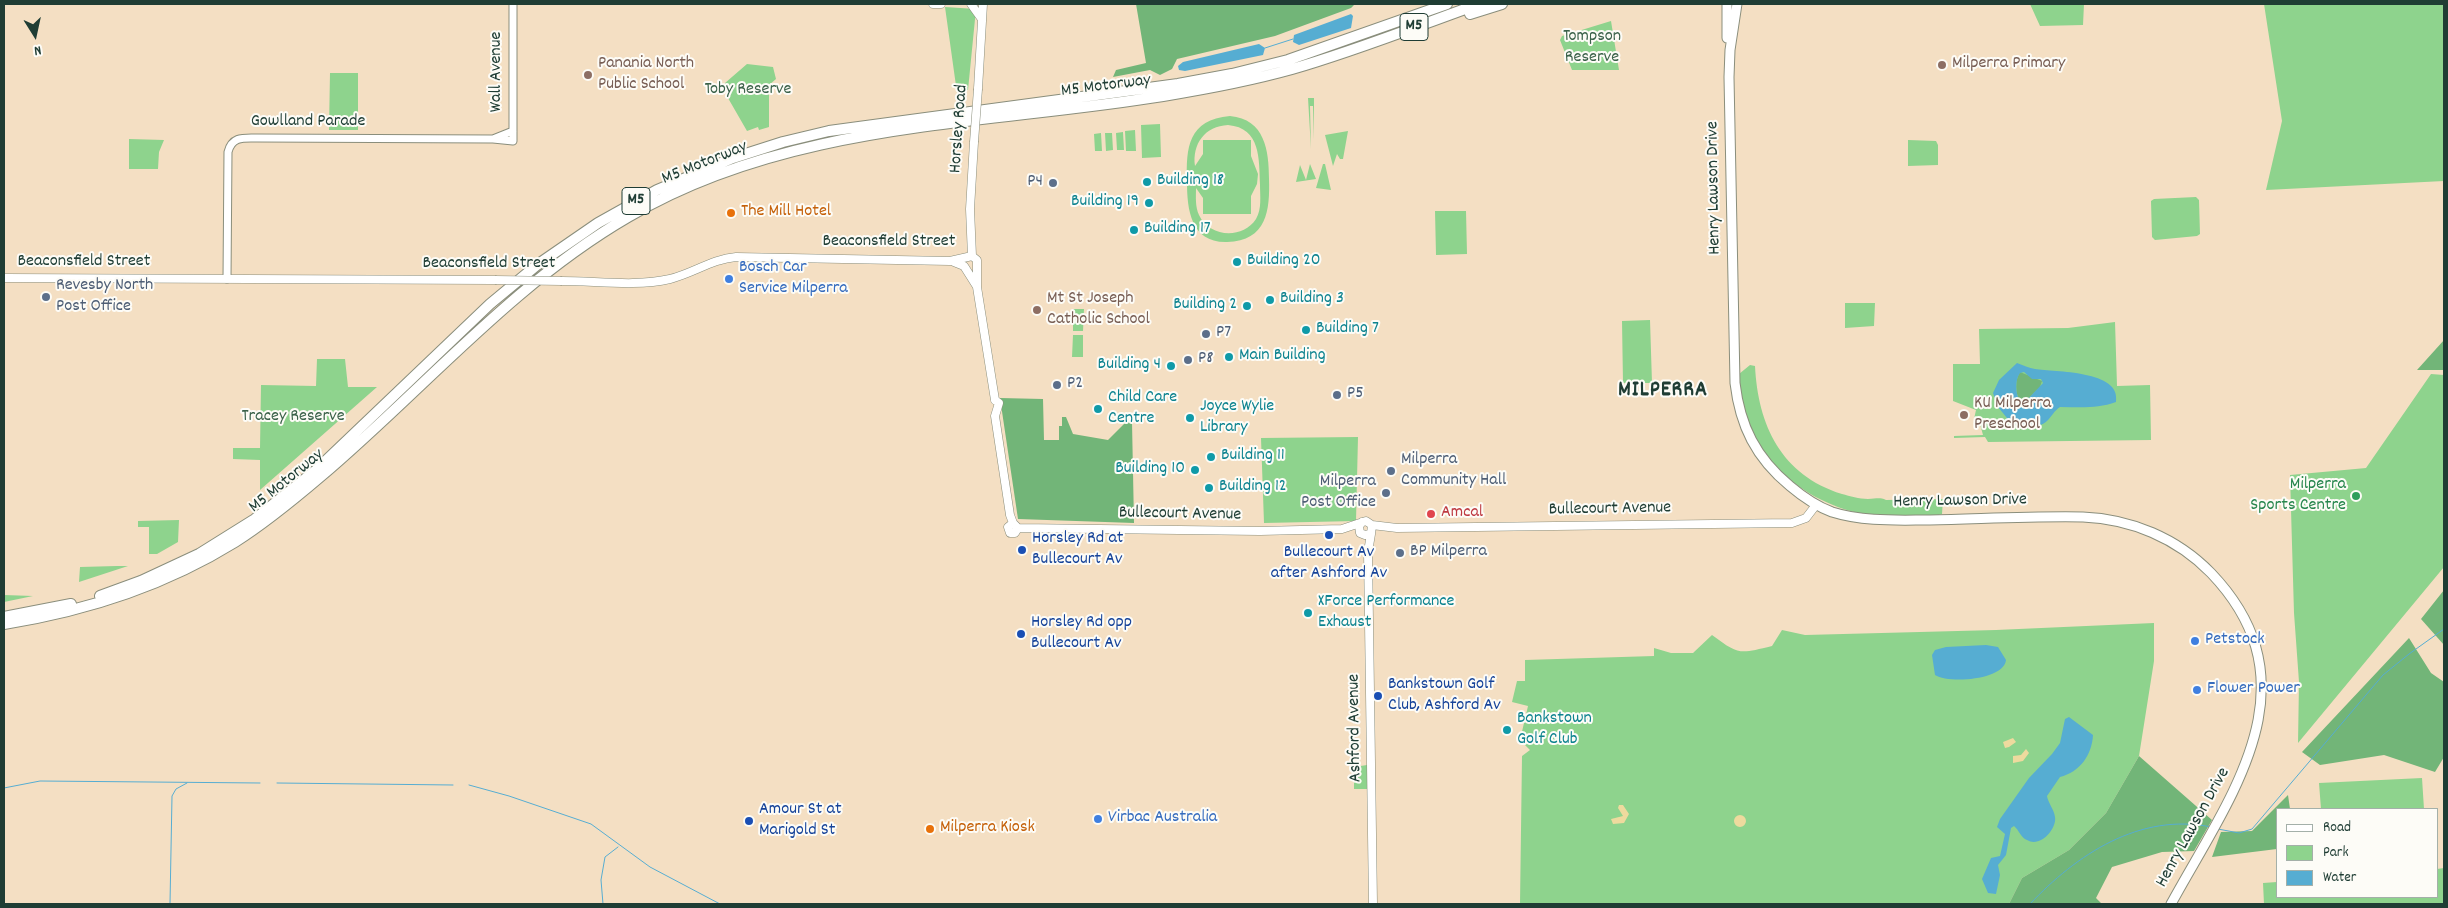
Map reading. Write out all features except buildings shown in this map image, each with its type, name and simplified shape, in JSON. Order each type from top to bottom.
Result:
[{"type":"highway","points":[[1382,27],[1436,4]]},
{"type":"highway","name":"M5 Motorway","points":[[4,617],[65,606],[113,591],[171,568],[229,536],[315,471],[484,310],[538,265],[598,223],[682,178],[756,150],[809,135],[854,126],[1178,84],[1232,74],[1288,60],[1447,4]]},
{"type":"highway","name":"M5 Motorway","points":[[4,624],[67,612],[139,590],[178,573],[234,542],[288,504],[344,456],[525,289],[553,267],[625,218],[686,187],[747,164],[823,142],[1162,96],[1251,79],[1350,50],[1479,4]]},
{"type":"highway","points":[[1350,50],[1502,4]]},
{"type":"main road","points":[[933,4],[940,4]]},
{"type":"main road","points":[[971,4],[978,11],[982,22]]},
{"type":"main road","name":"Horsley Road","points":[[983,4],[970,210],[970,262],[977,286],[1010,515],[1015,526]]},
{"type":"main road","name":"Henry Lawson Drive","points":[[1727,4],[1727,43],[1730,50]]},
{"type":"main road","name":"Henry Lawson Drive","points":[[1737,4],[1730,50],[1734,377],[1738,406],[1748,438],[1764,462],[1802,497],[1816,505],[1842,514],[1878,520],[2069,517],[2105,519],[2152,532],[2192,556],[2224,588],[2242,613],[2254,642],[2259,667],[2261,699],[2255,741],[2244,769],[2170,904]]},
{"type":"main road","name":"Beaconsfield Street","points":[[4,278],[660,280],[684,274],[719,259],[736,257],[970,262]]},
{"type":"main road","points":[[970,262],[969,272],[977,286]]},
{"type":"main road","name":"Bullecourt Avenue","points":[[1015,526],[1197,532],[1342,529],[1368,532],[1396,528],[1792,522],[1806,518],[1816,505]]},
{"type":"main road","name":"Bullecourt Avenue","points":[[1342,529],[1362,522]]},
{"type":"main road","name":"Ashford Avenue","points":[[1362,522],[1359,526],[1368,532],[1374,904]]},
{"type":"street","name":"Wall Avenue","points":[[513,141],[514,4]]},
{"type":"street","name":"Gowlland Parade","points":[[492,139],[513,131]]},
{"type":"street","name":"Gowlland Parade","points":[[227,279],[228,152],[230,145],[236,140],[258,138],[492,139],[513,141]]},
{"type":"green space","points":[[1136,4],[1354,5],[1351,8],[1275,36],[1177,59],[1172,69],[1160,75],[1150,70],[1113,77],[1116,70],[1146,63]]},
{"type":"green space","points":[[2030,4],[2084,4],[2083,25],[2040,26]]},
{"type":"green space","points":[[2264,4],[2444,4],[2444,181],[2266,190],[2282,121]]},
{"type":"green space","points":[[945,7],[976,9],[968,90],[957,93]]},
{"type":"green space","name":"Tompson Reserve","points":[[1611,21],[1619,70],[1572,70],[1560,40],[1562,36]]},
{"type":"green space","name":"Toby Reserve","points":[[747,64],[773,67],[776,79],[769,85],[769,127],[759,130],[758,127],[747,131],[728,98],[725,83]]},
{"type":"green space","points":[[330,73],[358,73],[358,130],[329,130]]},
{"type":"green space","points":[[1308,98],[1314,98],[1314,140],[1313,106],[1310,106],[1311,149]]},
{"type":"green space","points":[[1230,116],[1242,118],[1251,123],[1263,138],[1268,158],[1269,191],[1267,212],[1263,222],[1251,236],[1227,242],[1215,241],[1199,231],[1190,214],[1188,203],[1187,157],[1192,137],[1205,123]],"holes":[[[1220,126],[1239,127],[1247,132],[1256,146],[1259,165],[1260,207],[1256,219],[1250,226],[1234,233],[1226,233],[1210,228],[1199,215],[1196,202],[1196,188],[1203,198],[1203,214],[1251,214],[1251,196],[1257,184],[1258,174],[1251,156],[1251,140],[1203,140],[1203,154],[1195,166],[1195,158],[1198,144],[1207,133]]]},
{"type":"green space","points":[[1160,124],[1161,157],[1142,158],[1141,125]]},
{"type":"green space","points":[[1135,130],[1136,151],[1126,151],[1125,131]]},
{"type":"green space","points":[[1348,131],[1343,159],[1340,159],[1337,154],[1333,166],[1325,135]]},
{"type":"green space","points":[[1123,132],[1124,150],[1117,150],[1116,133]]},
{"type":"green space","points":[[1101,133],[1102,151],[1095,151],[1094,134]]},
{"type":"green space","points":[[1105,133],[1112,133],[1113,150],[1106,151]]},
{"type":"green space","points":[[129,139],[164,140],[159,152],[158,169],[129,169]]},
{"type":"green space","points":[[1908,140],[1936,141],[1938,145],[1938,165],[1908,166]]},
{"type":"green space","points":[[1310,164],[1316,179],[1296,182],[1300,165],[1306,180]]},
{"type":"green space","points":[[1323,164],[1325,164],[1331,190],[1316,188]]},
{"type":"green space","points":[[2196,197],[2199,200],[2200,234],[2197,236],[2155,240],[2152,237],[2151,201],[2154,199]]},
{"type":"green space","points":[[1435,211],[1466,211],[1467,254],[1436,255]]},
{"type":"green space","points":[[1845,303],[1875,303],[1874,326],[1845,328]]},
{"type":"green space","points":[[1073,309],[1084,309],[1083,331],[1073,331]]},
{"type":"green space","points":[[1650,320],[1652,383],[1623,383],[1622,321]]},
{"type":"green space","points":[[2115,322],[2117,386],[2150,385],[2151,440],[1988,442],[1985,437],[1954,438],[1954,436],[1983,435],[1979,420],[1974,419],[1976,410],[1953,401],[1953,364],[1980,364],[1979,329],[2068,328]]},
{"type":"green space","points":[[1073,335],[1083,335],[1083,357],[1072,357]]},
{"type":"green space","points":[[2444,340],[2444,370],[2417,370]]},
{"type":"green space","name":"Tracey Reserve","points":[[317,359],[345,359],[348,387],[377,387],[260,490],[260,460],[233,459],[233,448],[260,448],[261,385],[316,386]]},
{"type":"green space","points":[[1750,365],[1755,366],[1761,408],[1768,427],[1788,461],[1803,474],[1821,485],[1842,494],[1858,498],[1886,500],[1943,499],[1942,514],[1936,516],[1881,516],[1863,514],[1815,497],[1794,483],[1775,466],[1760,446],[1748,424],[1741,400],[1739,374]]},
{"type":"green space","points":[[2020,372],[2042,381],[2040,387],[2025,402],[2020,401],[2016,391],[2016,382]]},
{"type":"green space","name":"Milperra Sports Centre","points":[[2431,374],[2444,375],[2444,567],[2298,743],[2299,682],[2294,613],[2290,475],[2366,468]]},
{"type":"green space","points":[[1000,398],[1043,399],[1044,440],[1059,440],[1059,426],[1062,426],[1062,417],[1066,417],[1073,434],[1108,440],[1126,422],[1132,422],[1134,523],[1018,519]]},
{"type":"green space","points":[[1358,437],[1356,521],[1264,523],[1261,438]]},
{"type":"green space","points":[[179,520],[178,542],[157,554],[149,554],[149,527],[138,527],[138,521]]},
{"type":"green space","points":[[128,566],[79,582],[80,567]]},
{"type":"green space","points":[[2444,590],[2444,645],[2421,619]]},
{"type":"green space","points":[[4,595],[33,596],[4,602]]},
{"type":"green space","name":"Bankstown Golf Club","points":[[2154,623],[2154,661],[2139,756],[2106,813],[2069,850],[2022,878],[2009,904],[1520,904],[1522,756],[1530,750],[1520,740],[1528,706],[1512,702],[1517,681],[1525,681],[1525,660],[1654,656],[1654,648],[1671,653],[1693,653],[1712,635],[1734,649],[1746,651],[1772,646],[1782,630],[1805,635],[1996,630]]},
{"type":"green space","points":[[2409,638],[2431,673],[2444,682],[2444,757],[2435,772],[2384,755],[2320,765],[2302,752]]},
{"type":"green space","points":[[2139,756],[2212,820],[2194,851],[2162,852],[2112,867],[2096,898],[2102,904],[2009,904],[2022,878],[2069,850],[2106,813]]},
{"type":"green space","points":[[1367,765],[1367,789],[1354,789],[1354,767]]},
{"type":"green space","points":[[2422,778],[2424,808],[2321,808],[2319,783]]},
{"type":"green space","points":[[2288,795],[2290,808],[2276,808],[2276,849],[2212,857],[2221,832],[2252,831]]},
{"type":"green space","points":[[2444,868],[2444,904],[2264,904],[2263,883],[2276,882],[2276,898],[2438,898],[2438,869]]},
{"type":"sand","points":[[2013,738],[2016,742],[2005,748],[2003,742]]},
{"type":"sand","points":[[2026,749],[2029,753],[2023,761],[2013,763],[2013,756],[2021,755]]},
{"type":"sand","points":[[1619,805],[1623,805],[1629,814],[1624,823],[1613,824],[1611,819],[1623,816],[1618,808]]},
{"type":"sand","points":[[1740,815],[1746,821],[1740,827],[1734,821]]},
{"type":"water","points":[[1351,14],[1353,16],[1351,28],[1299,45],[1293,42],[1294,35]]},
{"type":"water","points":[[1259,44],[1265,48],[1263,55],[1185,71],[1179,70],[1178,66],[1183,62]]},
{"type":"water","points":[[2017,363],[2035,369],[2071,372],[2098,378],[2109,384],[2115,392],[2116,402],[2095,407],[2060,407],[2043,424],[2028,427],[2010,421],[2005,422],[2007,418],[1998,407],[1993,393],[1999,380]],"holes":[[[2024,372],[2032,379],[2041,379],[2043,383],[2025,402],[2020,401],[2016,391],[2018,376]]]},
{"type":"water","points":[[1986,645],[1998,647],[2006,660],[2003,667],[1996,672],[1986,676],[1963,679],[1942,678],[1935,675],[1932,655],[1935,650],[1946,647]]},
{"type":"water","points":[[2069,717],[2093,735],[2087,756],[2079,767],[2060,777],[2047,796],[2055,822],[2047,836],[2032,842],[2023,838],[2014,826],[2011,828],[2006,855],[1998,865],[2000,875],[1996,894],[1988,893],[1982,879],[1991,858],[2000,856],[2005,834],[1997,827],[2000,819],[2029,778],[2060,743],[2065,719]]},
{"type":"waterway","points":[[1265,48],[1293,39]]},
{"type":"waterway","points":[[2218,829],[2239,833],[2252,829],[2383,675],[2444,629]]},
{"type":"waterway","points":[[4,788],[40,781],[260,783]]},
{"type":"waterway","points":[[170,904],[172,796],[176,789],[187,783]]},
{"type":"waterway","points":[[277,783],[453,785]]},
{"type":"waterway","points":[[469,785],[509,796],[591,824],[650,867],[720,904]]},
{"type":"waterway","points":[[2030,904],[2068,869],[2089,854],[2111,842],[2135,832],[2159,826],[2185,824],[2211,827]]},
{"type":"waterway","points":[[603,904],[601,880],[605,857],[618,847]]},
{"type":"place","name":"Milperra Primary","points":[[1942,65]]},
{"type":"place","name":"Panania North Public School","points":[[588,75]]},
{"type":"place","name":"Building 18","points":[[1147,182]]},
{"type":"place","name":"P4","points":[[1053,183]]},
{"type":"place","name":"Building 19","points":[[1149,203]]},
{"type":"place","name":"The Mill Hotel","points":[[731,213]]},
{"type":"place","name":"Building 17","points":[[1134,230]]},
{"type":"place","name":"Building 20","points":[[1237,262]]},
{"type":"place","name":"Bosch Car Service Milperra","points":[[729,279]]},
{"type":"place","name":"Revesby North Post Office","points":[[46,297]]},
{"type":"place","name":"Building 3","points":[[1270,300]]},
{"type":"place","name":"Building 2","points":[[1247,306]]},
{"type":"place","name":"Mt St Joseph Catholic School","points":[[1037,310]]},
{"type":"place","name":"Building 7","points":[[1306,330]]},
{"type":"place","name":"P7","points":[[1206,334]]},
{"type":"place","name":"Main Building","points":[[1229,357]]},
{"type":"place","name":"P8","points":[[1188,360]]},
{"type":"place","name":"Building 4","points":[[1171,366]]},
{"type":"place","name":"P2","points":[[1057,385]]},
{"type":"place","name":"P5","points":[[1337,395]]},
{"type":"place","name":"Child Care Centre","points":[[1098,409]]},
{"type":"place","name":"KU Milperra Preschool","points":[[1964,415]]},
{"type":"place","name":"Joyce Wylie Library","points":[[1190,418]]},
{"type":"place","name":"Building 11","points":[[1211,457]]},
{"type":"place","name":"Building 10","points":[[1195,470]]},
{"type":"place","name":"Milperra Community Hall","points":[[1391,471]]},
{"type":"place","name":"Building 12","points":[[1209,488]]},
{"type":"place","name":"Milperra Post Office","points":[[1386,493]]},
{"type":"place","name":"Milperra Sports Centre","points":[[2356,496]]},
{"type":"place","name":"Amcal","points":[[1431,514]]},
{"type":"place","name":"Bullecourt Av after Ashford Av","points":[[1329,535]]},
{"type":"place","name":"Horsley Rd at Bullecourt Av","points":[[1022,550]]},
{"type":"place","name":"BP Milperra","points":[[1400,553]]},
{"type":"place","name":"XForce Performance Exhaust","points":[[1308,613]]},
{"type":"place","name":"Horsley Rd opp Bullecourt Av","points":[[1021,634]]},
{"type":"place","name":"Petstock","points":[[2195,641]]},
{"type":"place","name":"Flower Power","points":[[2197,690]]},
{"type":"place","name":"Bankstown Golf Club, Ashford Av","points":[[1378,696]]},
{"type":"place","name":"Bankstown Golf Club","points":[[1507,730]]},
{"type":"place","name":"Virbac Australia","points":[[1098,819]]},
{"type":"place","name":"Amour St at Marigold St","points":[[749,821]]},
{"type":"place","name":"Milperra Kiosk","points":[[930,829]]},
{"type":"district","name":"MILPERRA","points":[[1663,392]]}]
